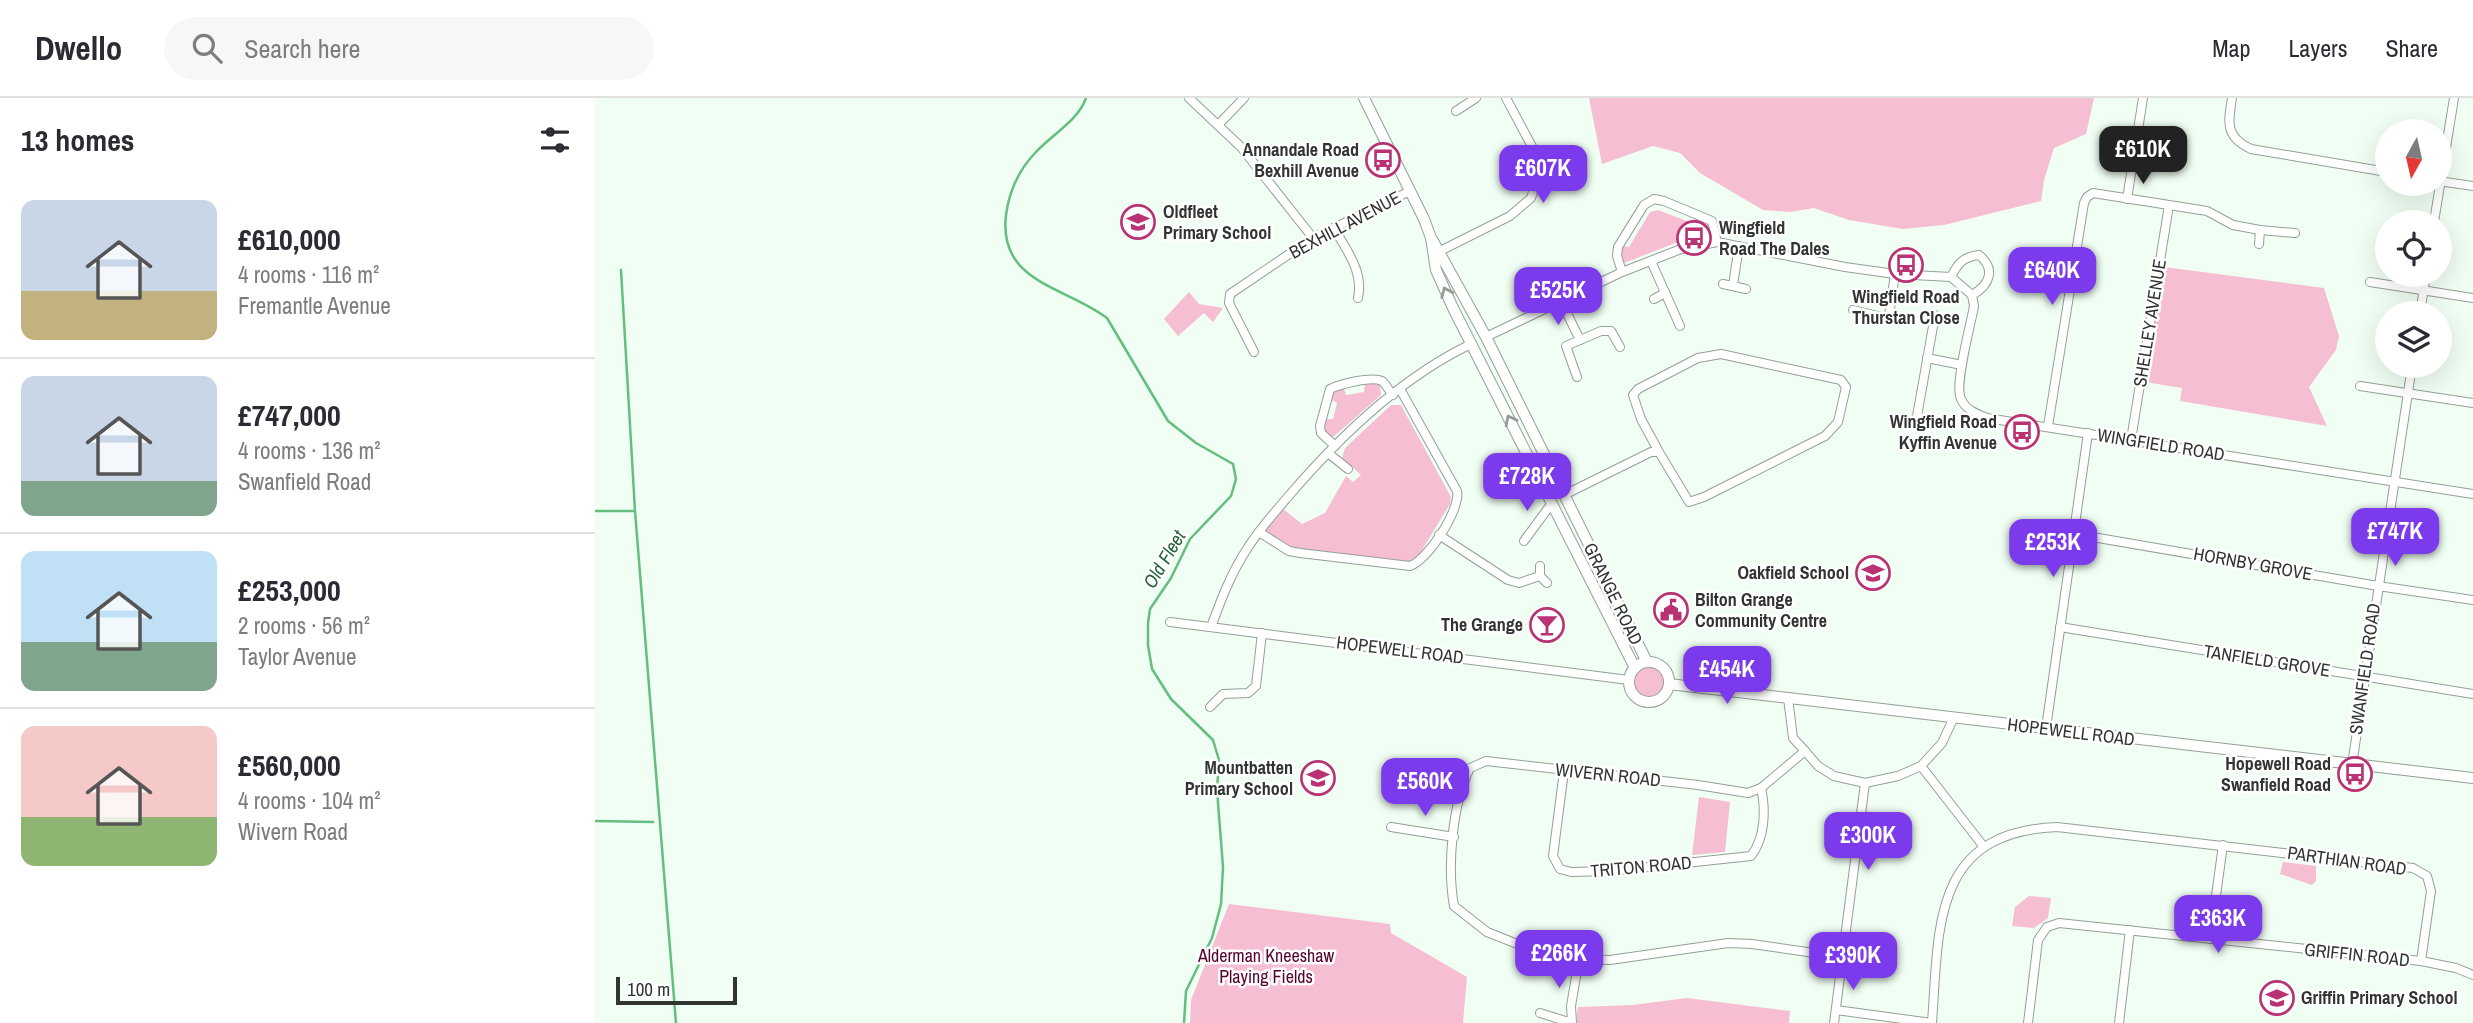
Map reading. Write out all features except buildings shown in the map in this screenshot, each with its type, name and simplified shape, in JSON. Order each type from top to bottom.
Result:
[{"type":"street","points":[[1189,98],[1241,146],[1313,238]]},
{"type":"street","points":[[1219,124],[1244,98]]},
{"type":"street","points":[[1364,98],[1437,253],[1510,216],[1531,198],[1539,173],[1536,154],[1506,98]]},
{"type":"street","points":[[1456,111],[1476,98]]},
{"type":"street","points":[[2127,199],[2143,98]]},
{"type":"street","points":[[2232,98],[2228,123],[2239,144],[2251,149],[2375,170]]},
{"type":"street","points":[[2450,119],[2454,98]]},
{"type":"street","points":[[2452,183],[2473,186]]},
{"type":"street","name":"BEXHILL AVENUE","points":[[1254,352],[1229,303],[1230,294],[1313,238],[1410,191]]},
{"type":"street","points":[[2047,426],[2087,197],[2093,193],[2207,211],[2233,225],[2295,233]]},
{"type":"street","points":[[1622,272],[1617,256],[1618,247],[1644,205],[1654,199],[1712,221],[1717,242]]},
{"type":"street","name":"SHELLEY AVENUE","points":[[2131,440],[2169,205]]},
{"type":"street","points":[[1334,228],[1356,266],[1361,286],[1358,298]]},
{"type":"street","points":[[2259,244],[2260,230]]},
{"type":"street","points":[[1486,337],[1622,272],[1681,249],[1717,242],[1845,267],[1895,274],[1951,277],[1972,295]]},
{"type":"street","points":[[1733,285],[1739,246]]},
{"type":"street","name":"GRANGE ROAD","points":[[1437,253],[1486,337],[1647,662]]},
{"type":"street","name":"GRANGE ROAD","points":[[1437,253],[1436,270],[1471,344],[1635,668]]},
{"type":"street","name":"WINGFIELD ROAD","points":[[1951,277],[1959,263],[1967,256],[1979,255],[1988,262],[1990,271],[1986,282],[1982,290],[1972,295],[1974,306],[1959,382],[1960,398],[1971,411],[1987,418],[2473,494]]},
{"type":"street","points":[[1651,261],[1680,326]]},
{"type":"street","points":[[1853,310],[1882,317],[1889,316],[1895,274]]},
{"type":"street","points":[[2370,282],[2473,298]]},
{"type":"street","points":[[1723,284],[1746,289]]},
{"type":"street","points":[[2422,301],[2424,287]]},
{"type":"street","points":[[1654,299],[1665,293]]},
{"type":"street","points":[[1562,301],[1580,340]]},
{"type":"street","points":[[1916,422],[1935,315]]},
{"type":"street","points":[[1577,377],[1566,346],[1601,331],[1611,331],[1620,347]]},
{"type":"street","points":[[1212,627],[1237,565],[1259,532],[1312,469],[1396,392],[1453,352],[1471,344]]},
{"type":"street","points":[[1721,354],[1841,380],[1846,387],[1838,422],[1825,436],[1704,497],[1689,502],[1660,452],[1641,418],[1633,395],[1638,389],[1698,358],[1721,354]]},
{"type":"street","points":[[1927,358],[1962,365]]},
{"type":"street","name":"SWANFIELD ROAD","points":[[2352,765],[2410,378]]},
{"type":"street","points":[[1259,532],[1289,551],[1410,566],[1423,558],[1455,510],[1459,499],[1457,491],[1396,392],[1374,379],[1339,384],[1330,389],[1320,426],[1321,433],[1331,450],[1349,469]]},
{"type":"street","points":[[2360,386],[2473,403]]},
{"type":"street","points":[[1904,420],[1928,424]]},
{"type":"street","points":[[2046,728],[2088,433]]},
{"type":"street","points":[[1524,541],[1552,503],[1564,495],[1651,452],[1660,452]]},
{"type":"street","name":"HORNBY GROVE","points":[[2075,534],[2473,600]]},
{"type":"street","points":[[1439,535],[1508,580],[1520,583],[1540,576]]},
{"type":"street","points":[[1540,576],[1541,566]]},
{"type":"street","points":[[1540,576],[1547,583]]},
{"type":"street","name":"HOPEWELL ROAD","points":[[1170,622],[1629,680]]},
{"type":"street","name":"TANFIELD GROVE","points":[[2060,627],[2473,694]]},
{"type":"street","points":[[1210,707],[1223,694],[1248,693],[1256,686],[1262,634]]},
{"type":"street","points":[[1647,662],[1664,668],[1669,684],[1664,696],[1653,702],[1641,701],[1632,692],[1629,680],[1635,668],[1647,662]]},
{"type":"street","name":"HOPEWELL ROAD","points":[[1669,684],[2473,778]]},
{"type":"street","points":[[1788,698],[1793,738],[1818,765],[1834,776],[1865,783],[1898,776],[1921,766],[1942,743],[1954,718]]},
{"type":"street","points":[[1761,788],[1805,751]]},
{"type":"street","name":"WIVERN ROAD","points":[[1761,788],[1748,793],[1486,761],[1470,768],[1461,786],[1450,883],[1454,906],[1487,932],[1540,953],[1579,959],[1610,960],[1728,943],[1842,957]]},
{"type":"street","points":[[1921,766],[1984,846]]},
{"type":"street","name":"TRITON ROAD","points":[[1564,771],[1553,856],[1560,869],[1571,872],[1611,871],[1751,856],[1760,845],[1765,803],[1761,788]]},
{"type":"street","points":[[1835,1023],[1865,783]]},
{"type":"street","points":[[1391,827],[1454,837]]},
{"type":"street","name":"PARTHIAN ROAD","points":[[1836,1010],[1932,1023],[1943,908],[1949,891],[1959,873],[1984,846],[2027,829],[2057,827],[2413,869],[2427,876],[2431,891],[2421,961]]},
{"type":"street","points":[[2210,939],[2223,845]]},
{"type":"street","name":"GRIFFIN ROAD","points":[[2028,1023],[2038,940],[2046,927],[2059,923],[2421,961],[2456,968],[2473,975]]},
{"type":"street","points":[[2119,1023],[2130,930]]},
{"type":"street","points":[[1540,1013],[1572,1023],[1571,1006],[1579,959]]},
{"type":"green space","points":[[1589,98],[2094,98],[2086,134],[2054,148],[2041,201],[1944,225],[1903,229],[1849,220],[1814,208],[1790,212],[1763,210],[1700,173],[1680,153],[1653,146],[1602,164]]},
{"type":"green space","points":[[1658,210],[1692,223],[1695,216],[1702,219],[1710,227],[1709,238],[1678,242],[1624,263],[1620,255],[1622,246],[1629,247],[1650,212]]},
{"type":"green space","points":[[2164,267],[2324,288],[2339,336],[2336,350],[2309,387],[2327,426],[2180,401],[2182,388],[2145,382]]},
{"type":"green space","points":[[1189,292],[1199,304],[1223,308],[1213,322],[1204,313],[1178,336],[1164,319]]},
{"type":"green space","points":[[1365,382],[1380,384],[1381,395],[1332,438],[1329,437],[1324,431],[1325,419],[1333,419],[1337,403],[1330,399],[1332,391],[1343,386],[1346,395],[1364,392]]},
{"type":"green space","points":[[1391,405],[1401,405],[1451,497],[1450,504],[1419,555],[1407,562],[1289,549],[1262,532],[1282,508],[1302,524],[1325,513],[1346,476],[1353,482],[1361,475],[1342,458],[1345,448]]},
{"type":"green space","points":[[1649,667],[1655,668],[1663,676],[1663,688],[1655,696],[1649,697],[1643,696],[1635,688],[1634,682],[1635,676],[1643,668]]},
{"type":"green space","points":[[1699,797],[1730,802],[1725,852],[1692,855]]},
{"type":"green space","points":[[2283,862],[2316,866],[2316,881],[2312,885],[2280,874]]},
{"type":"green space","points":[[2029,896],[2051,898],[2048,918],[2034,928],[2012,926],[2015,907]]},
{"type":"green space","name":"Alderman Kneeshaw Playing Fields","points":[[1229,904],[1390,924],[1391,933],[1467,977],[1463,1023],[1190,1023],[1191,1000]]},
{"type":"green space","points":[[1687,998],[1790,1011],[1789,1023],[1576,1023],[1578,1007],[1633,1005]]},
{"type":"waterway","name":"Old Fleet","points":[[1086,98],[1071,121],[1041,146],[1024,167],[1010,198],[1006,215],[1006,238],[1023,269],[1107,318],[1168,421],[1196,443],[1233,464],[1236,479],[1231,496],[1190,539],[1171,578],[1150,609],[1148,623],[1152,669],[1171,699],[1213,740],[1219,760],[1217,790],[1223,867],[1221,904],[1212,938],[1186,991],[1184,1023]]},
{"type":"waterway","points":[[621,270],[635,511],[676,1023]]},
{"type":"waterway","points":[[595,511],[634,511]]},
{"type":"waterway","points":[[595,821],[653,822]]},
{"type":"place","name":"Annandale Road Bexhill Avenue","points":[[1383,160]]},
{"type":"place","name":"Oldfleet Primary School","points":[[1138,222]]},
{"type":"place","name":"Wingfield Road The Dales","points":[[1694,238]]},
{"type":"place","name":"Wingfield Road Thurstan Close","points":[[1906,265]]},
{"type":"place","name":"Wingfield Road Kyffin Avenue","points":[[2022,432]]},
{"type":"place","name":"Oakfield School","points":[[1873,573]]},
{"type":"place","name":"Bilton Grange Community Centre","points":[[1671,610]]},
{"type":"place","name":"The Grange","points":[[1547,625]]},
{"type":"place","name":"Hopewell Road Swanfield Road","points":[[2355,774]]},
{"type":"place","name":"Mountbatten Primary School","points":[[1318,778]]},
{"type":"place","name":"Griffin Primary School","points":[[2277,998]]}]
